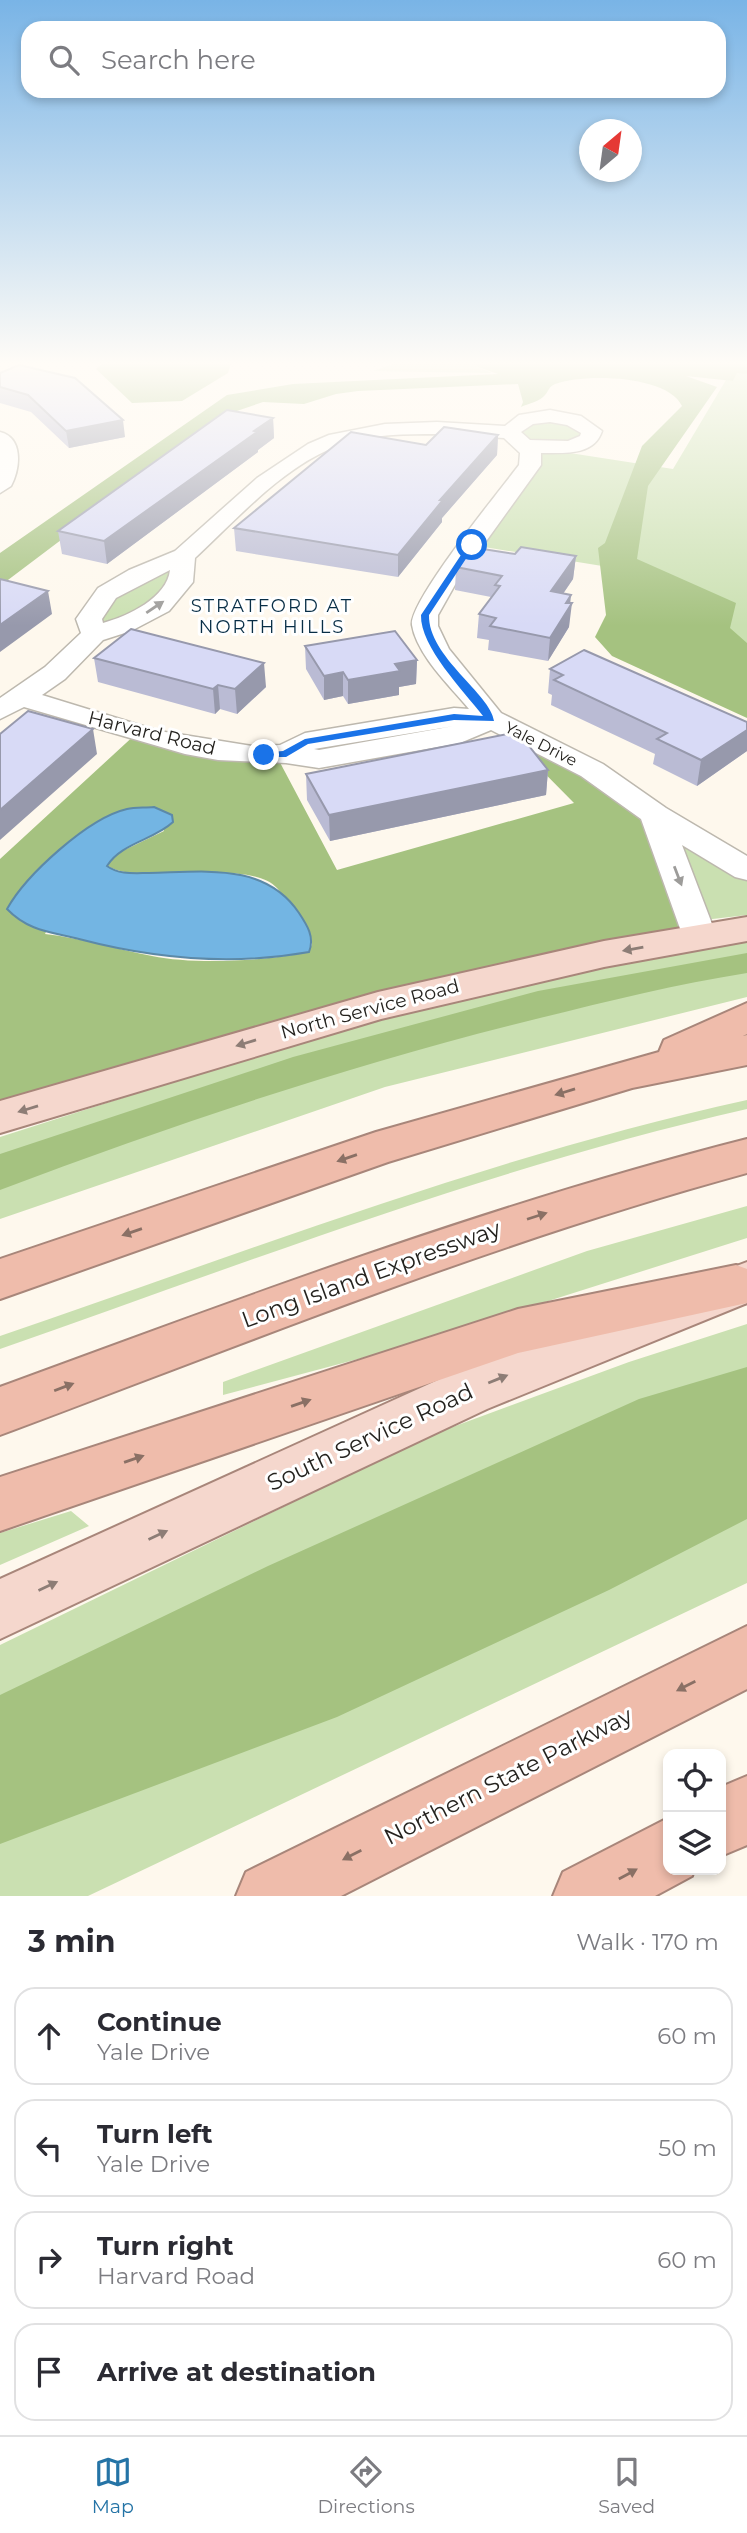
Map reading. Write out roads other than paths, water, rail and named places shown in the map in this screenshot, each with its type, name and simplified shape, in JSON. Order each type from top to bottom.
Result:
[{"type":"highway","points":[[631,1073],[747,1017]]},
{"type":"highway","points":[[0,1279],[376,1149],[631,1073],[747,1050]]},
{"type":"highway","name":"Long Island Expressway","points":[[0,1411],[451,1244],[582,1202],[747,1156]]},
{"type":"highway","points":[[0,1504],[519,1331],[741,1284]]},
{"type":"highway","name":"Northern State Parkway","points":[[270,1896],[747,1656]]},
{"type":"highway","points":[[726,1821],[747,1809]]},
{"type":"highway","points":[[587,1896],[663,1855]]},
{"type":"main road","name":"North Service Road","points":[[0,1117],[378,1006],[592,956],[747,929]]},
{"type":"main road","name":"South Service Road","points":[[0,1609],[432,1407],[741,1284]]},
{"type":"street","name":"Yale Drive","points":[[94,634],[89,619],[107,593],[138,575],[183,556],[298,458],[316,448]]},
{"type":"street","name":"Yale Drive","points":[[527,448],[531,452],[530,465],[444,582],[425,615],[425,626],[437,651],[491,719],[534,737],[592,771],[655,815],[747,870]]},
{"type":"street","points":[[0,486],[8,472],[5,459]]},
{"type":"street","points":[[11,704],[55,673],[94,634],[122,626],[160,606],[181,582],[183,556]]},
{"type":"street","name":"Harvard Road","points":[[11,704],[213,751],[286,754],[305,742],[454,717],[491,719]]},
{"type":"street","points":[[655,815],[701,937]]},
{"type":"water","points":[[154,807],[172,815],[173,822],[121,852],[107,866],[127,873],[232,874],[269,885],[285,897],[305,922],[311,936],[309,952],[251,959],[165,956],[40,930],[23,922],[7,909],[28,880],[43,865],[94,824],[111,814],[130,808]]},
{"type":"district","name":"STRATFORD AT NORTH HILLS","points":[[272,616]]}]
